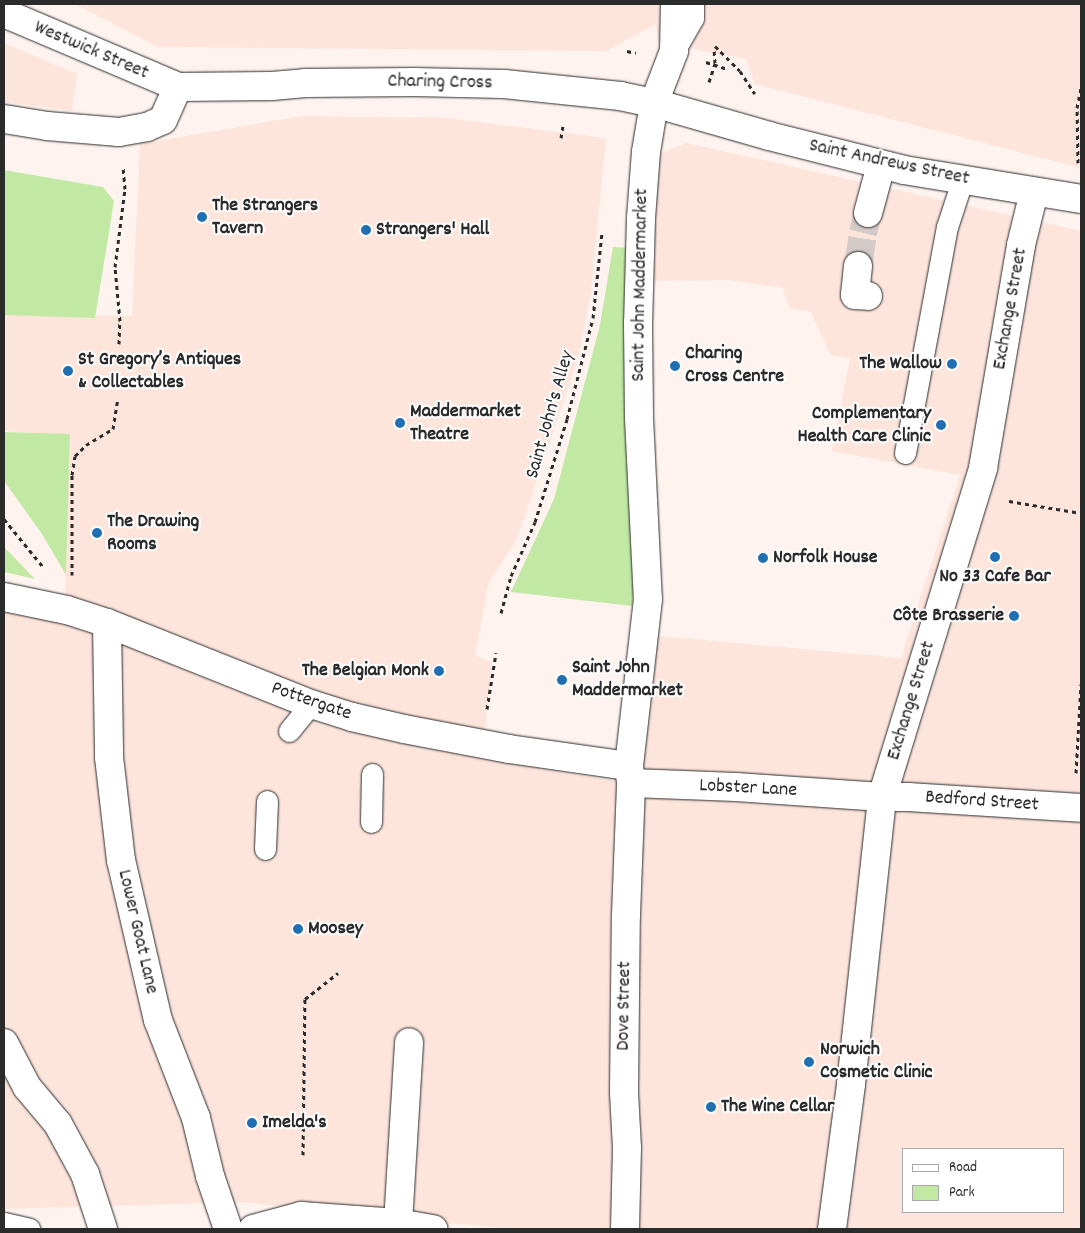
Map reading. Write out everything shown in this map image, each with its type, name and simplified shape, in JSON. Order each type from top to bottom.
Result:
[{"type":"street","points":[[674,52],[675,4]]},
{"type":"street","name":"Westwick Street","points":[[4,13],[178,87]]},
{"type":"street","name":"Saint John Maddermarket","points":[[630,775],[648,599],[639,418],[638,323],[641,218],[646,152],[654,103],[674,52]]},
{"type":"street","name":"Charing Cross","points":[[178,87],[272,86],[305,82],[504,84],[620,96],[654,103],[699,116]]},
{"type":"street","points":[[4,119],[47,126],[119,132],[147,127],[163,120],[178,87]]},
{"type":"street","name":"Saint Andrews Street","points":[[699,116],[760,134],[881,165],[1080,199]]},
{"type":"street","points":[[868,213],[881,165]]},
{"type":"street","name":"Exchange Street","points":[[833,1224],[852,1074],[882,798],[983,468],[1021,245],[1034,192]]},
{"type":"street","points":[[858,266],[855,295],[868,296]]},
{"type":"street","name":"Pottergate","points":[[4,597],[67,610],[107,623],[311,704],[394,734],[483,744],[553,757],[630,775]]},
{"type":"street","name":"Lower Goat Lane","points":[[107,623],[109,757],[121,860],[158,1020],[196,1118],[210,1176],[228,1229]]},
{"type":"street","name":"Lobster Lane","points":[[630,775],[736,787],[882,798]]},
{"type":"street","name":"Dove Street","points":[[625,1229],[627,1148],[624,1093],[625,994],[630,775]]},
{"type":"street","name":"Bedford Street","points":[[882,798],[908,797],[1078,808]]},
{"type":"street","points":[[398,1222],[409,1042]]},
{"type":"street","points":[[4,1043],[27,1087],[58,1124],[84,1174],[103,1229]]},
{"type":"street","points":[[253,1229],[301,1216],[398,1222],[433,1229]]},
{"type":"lane","points":[[674,52],[692,18],[693,4]]},
{"type":"lane","points":[[905,453],[946,227],[962,180]]},
{"type":"lane","points":[[289,730],[311,704]]},
{"type":"lane","points":[[371,822],[372,774]]},
{"type":"lane","points":[[266,849],[267,801]]},
{"type":"lane","points":[[4,1223],[29,1229]]},
{"type":"path","points":[[714,45],[740,71],[755,94],[754,114],[760,134]]},
{"type":"path","points":[[1080,199],[1077,108],[1081,88]]},
{"type":"path","points":[[119,132],[125,189],[115,267],[120,321],[119,344]]},
{"type":"path","name":"Saint John's Alley","points":[[501,613],[511,576],[535,522],[567,419],[593,318],[603,226]]},
{"type":"path","points":[[67,610],[73,588],[72,513],[75,456],[86,445],[114,429],[118,399]]},
{"type":"path","points":[[974,495],[1081,513]]},
{"type":"path","points":[[4,519],[48,572],[67,610]]},
{"type":"path","points":[[483,744],[496,652]]},
{"type":"path","points":[[1078,808],[1081,684]]},
{"type":"path","points":[[303,1155],[305,999],[338,973]]},
{"type":"shaded area","points":[[75,4],[1081,4],[1081,168],[755,84],[746,59],[658,42],[656,24],[606,51],[158,47]]},
{"type":"shaded area","points":[[4,43],[77,74],[72,111],[4,102]]},
{"type":"shaded area","points":[[302,116],[445,118],[606,138],[591,291],[578,359],[517,539],[489,582],[475,656],[492,662],[482,758],[620,782],[637,634],[901,658],[960,475],[832,451],[850,358],[830,355],[811,312],[790,308],[783,288],[731,280],[645,281],[658,154],[687,143],[1081,231],[1081,1229],[511,1229],[241,1202],[4,1209],[4,591],[65,601],[70,435],[4,431],[4,314],[132,316],[140,144]]},
{"type":"green space","points":[[4,170],[103,187],[114,201],[95,318],[4,315]]},
{"type":"green space","points":[[613,247],[633,248],[635,570],[632,606],[511,592],[554,499],[600,325]]},
{"type":"green space","points":[[4,432],[70,434],[66,575],[42,534],[4,481]]},
{"type":"green space","points":[[4,547],[9,552],[35,579],[4,572]]},
{"type":"tunnel","points":[[858,266],[868,213]]},
{"type":"place","name":"The Strangers Tavern","points":[[202,217]]},
{"type":"place","name":"Strangers' Hall","points":[[366,230]]},
{"type":"place","name":"The Wallow","points":[[952,364]]},
{"type":"place","name":"Charing Cross Centre","points":[[675,366]]},
{"type":"place","name":"St Gregory’s Antiques & Collectables","points":[[68,371]]},
{"type":"place","name":"Maddermarket Theatre","points":[[400,423]]},
{"type":"place","name":"Complementary Health Care Clinic","points":[[941,425]]},
{"type":"place","name":"The Drawing Rooms","points":[[97,533]]},
{"type":"place","name":"No 33 Cafe Bar","points":[[995,557]]},
{"type":"place","name":"Norfolk House","points":[[763,558]]},
{"type":"place","name":"Côte Brasserie","points":[[1014,616]]},
{"type":"place","name":"The Belgian Monk","points":[[439,671]]},
{"type":"place","name":"Saint John Maddermarket","points":[[562,680]]},
{"type":"place","name":"Moosey","points":[[298,929]]},
{"type":"place","name":"Norwich Cosmetic Clinic","points":[[809,1062]]},
{"type":"place","name":"The Wine Cellar","points":[[711,1107]]},
{"type":"place","name":"Imelda's","points":[[252,1123]]}]
